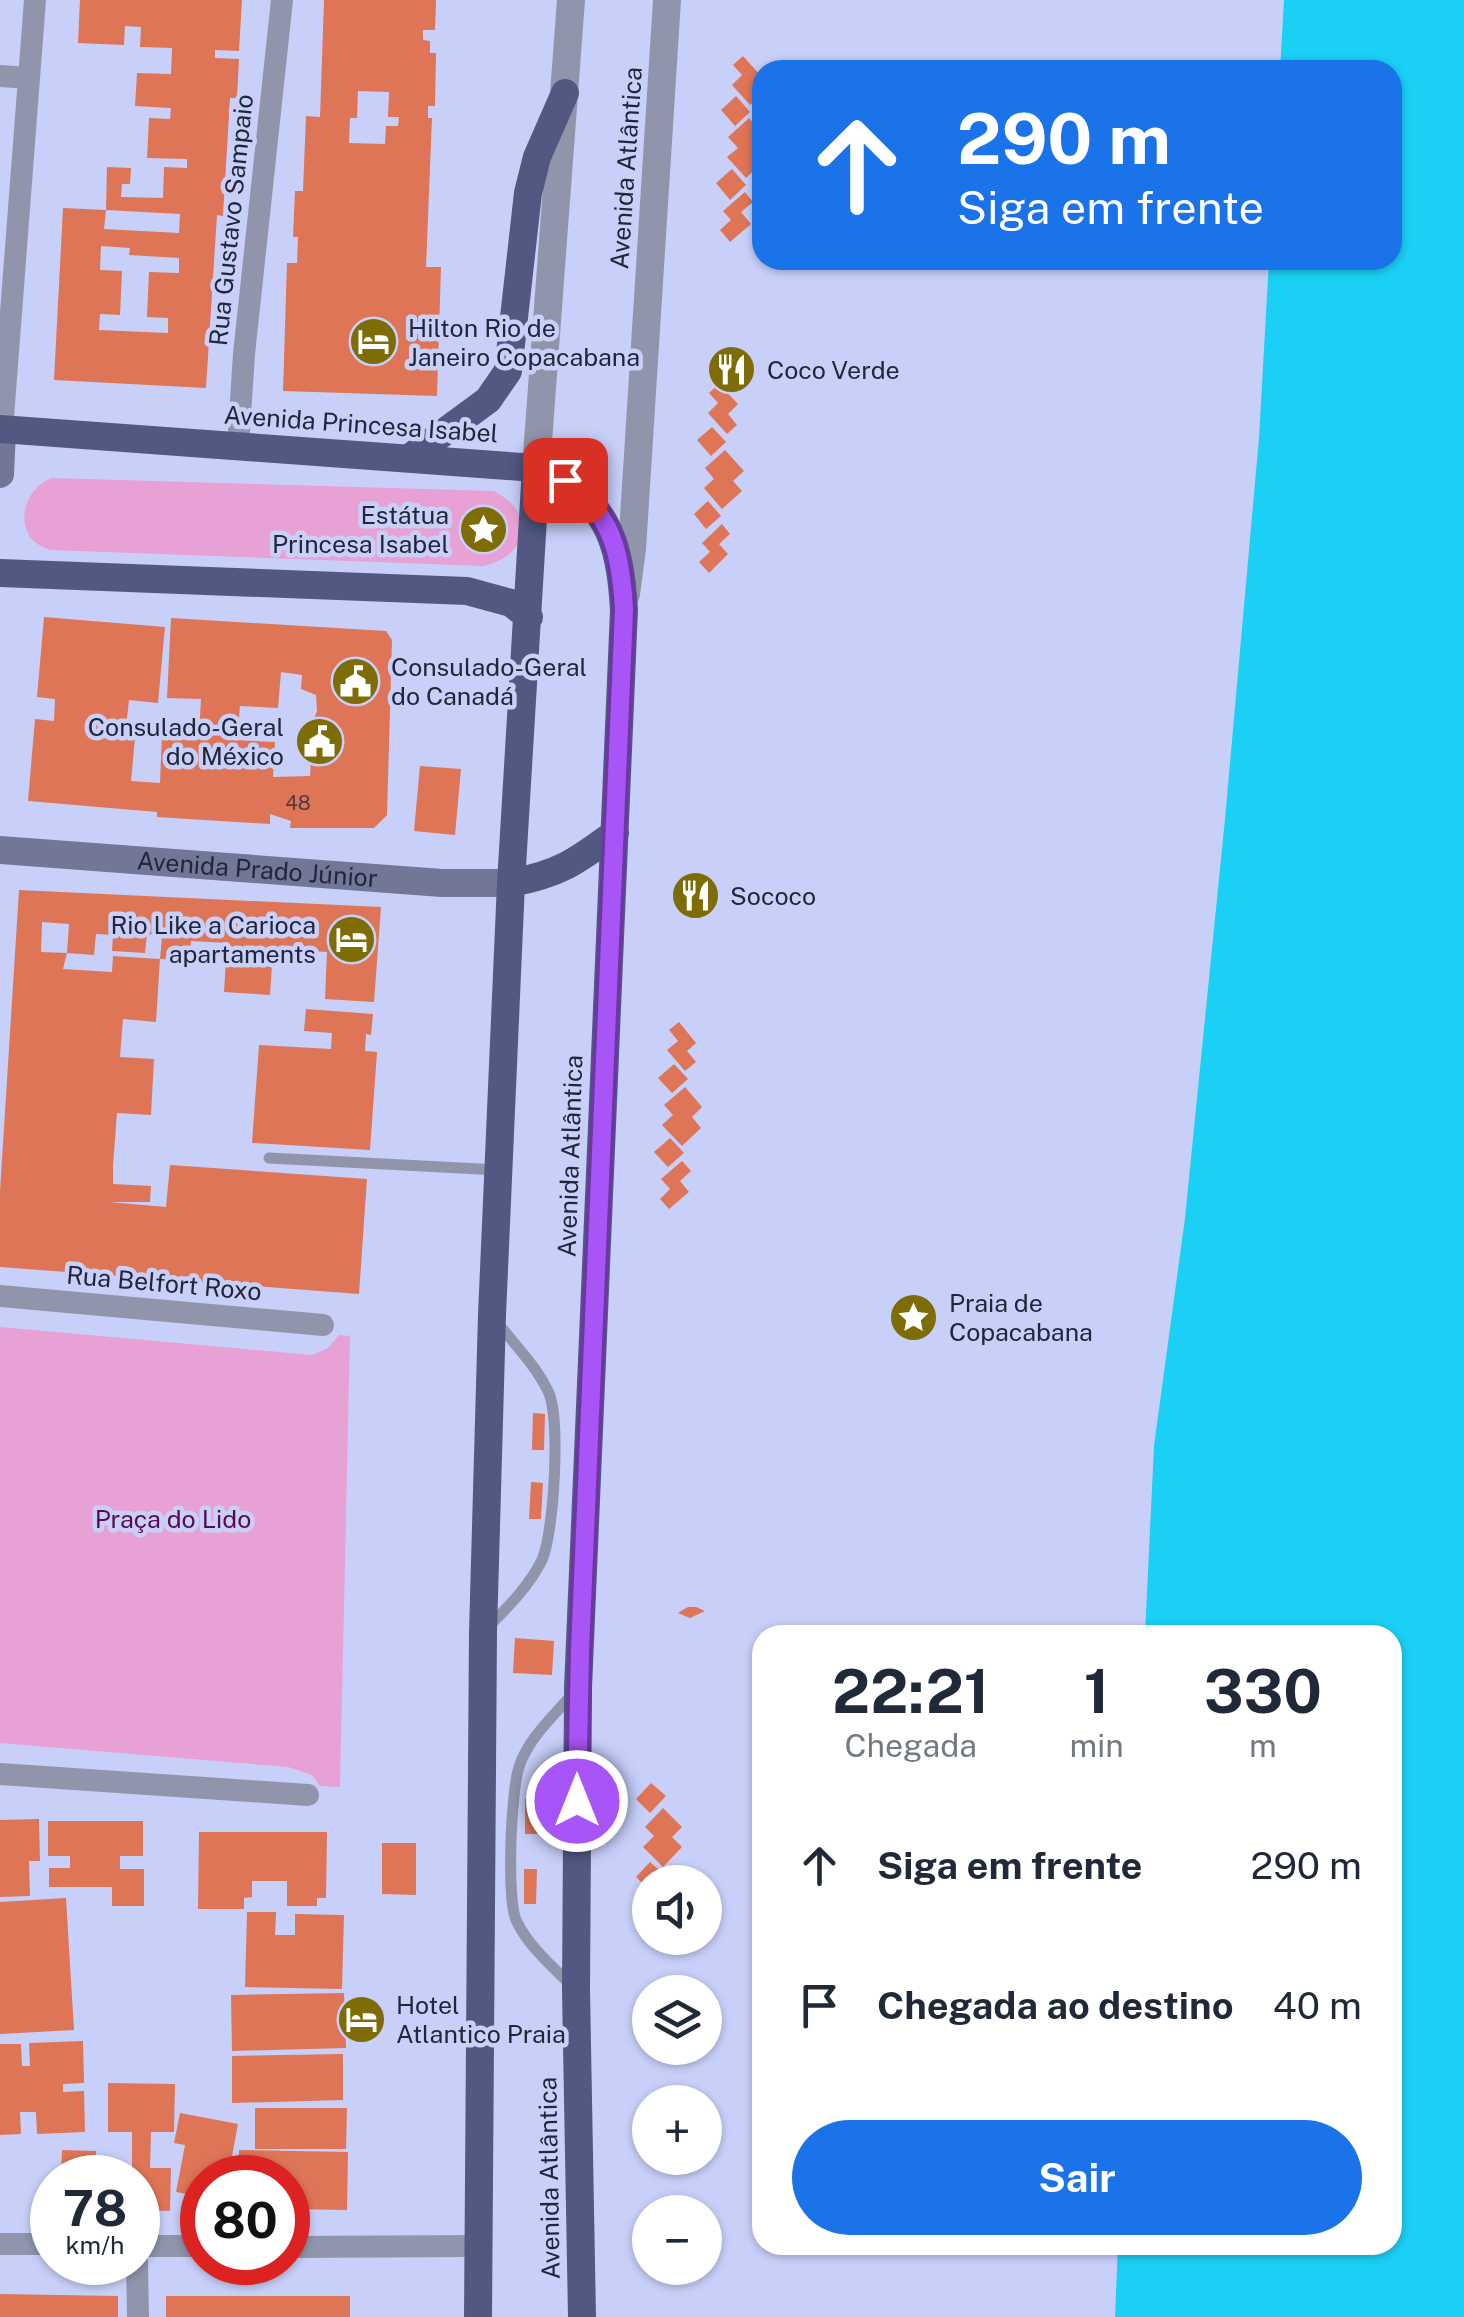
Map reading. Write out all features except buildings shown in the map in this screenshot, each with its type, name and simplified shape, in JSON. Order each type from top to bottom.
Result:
[{"type":"highway","points":[[409,458],[488,400],[508,371],[528,194],[537,157],[564,92]]},
{"type":"highway","name":"Avenida Princesa Isabel","points":[[1,430],[536,468],[565,480],[596,509],[618,549],[624,610]]},
{"type":"highway","points":[[478,2317],[484,1632],[492,1315],[511,883],[536,468]]},
{"type":"highway","points":[[0,573],[467,591],[511,603],[528,618]]},
{"type":"highway","name":"Avenida Atlântica","points":[[582,2317],[576,1990],[578,1688],[624,610]]},
{"type":"highway","points":[[511,883],[550,875],[580,860],[614,833]]},
{"type":"main road","points":[[0,474],[1,430]]},
{"type":"main road","name":"Avenida Prado Júnior","points":[[0,850],[442,884],[511,883]]},
{"type":"street","points":[[1,430],[35,0]]},
{"type":"street","name":"Rua Gustavo Sampaio","points":[[238,446],[244,354],[282,0]]},
{"type":"street","points":[[536,468],[570,0]]},
{"type":"street","name":"Avenida Atlântica","points":[[624,610],[633,535],[666,0]]},
{"type":"street","points":[[0,76],[29,78]]},
{"type":"street","name":"Rua Belfort Roxo","points":[[0,1296],[323,1325]]},
{"type":"street","points":[[0,1774],[308,1796]]},
{"type":"street","points":[[0,2244],[30,2244]]},
{"type":"street","points":[[310,2247],[477,2246]]},
{"type":"street","points":[[137,2285],[138,2317]]},
{"type":"lane","points":[[270,1158],[499,1170]]},
{"type":"lane","points":[[484,1632],[529,1581],[544,1556],[550,1529],[556,1418],[550,1394],[492,1315]]},
{"type":"lane","points":[[576,1990],[523,1933],[511,1905],[514,1791],[519,1765],[540,1730],[578,1688]]},
{"type":"green space","points":[[52,478],[494,491],[517,511],[522,533],[511,553],[483,566],[50,550],[32,539],[24,519],[32,494]]},
{"type":"green space","name":"Praça do Lido","points":[[0,1327],[312,1355],[328,1348],[339,1335],[350,1336],[340,1787],[320,1786],[312,1775],[288,1767],[0,1743]]},
{"type":"water","points":[[1284,0],[1464,0],[1464,2317],[1115,2317],[1118,2255],[1402,2255],[1402,1625],[1145,1625],[1154,1446],[1185,1218],[1225,819],[1259,438],[1268,270],[1402,270],[1402,60],[1281,60]]},
{"type":"place","name":"Hilton Rio de Janeiro Copacabana","points":[[373,342]]},
{"type":"place","name":"Coco Verde","points":[[732,370]]},
{"type":"place","name":"Estátua Princesa Isabel","points":[[484,529]]},
{"type":"place","name":"Consulado-Geral do Canadá","points":[[356,681]]},
{"type":"place","name":"Consulado-Geral do México","points":[[319,741]]},
{"type":"place","name":"Sococo","points":[[695,896]]},
{"type":"place","name":"Rio Like a Carioca apartaments","points":[[351,939]]},
{"type":"place","name":"Praia de Copacabana","points":[[914,1317]]},
{"type":"place","name":"Hotel Atlantico Praia","points":[[361,2019]]},
{"type":"route","points":[[565,480],[596,509],[618,549],[624,610],[578,1688],[577,1801]]}]
